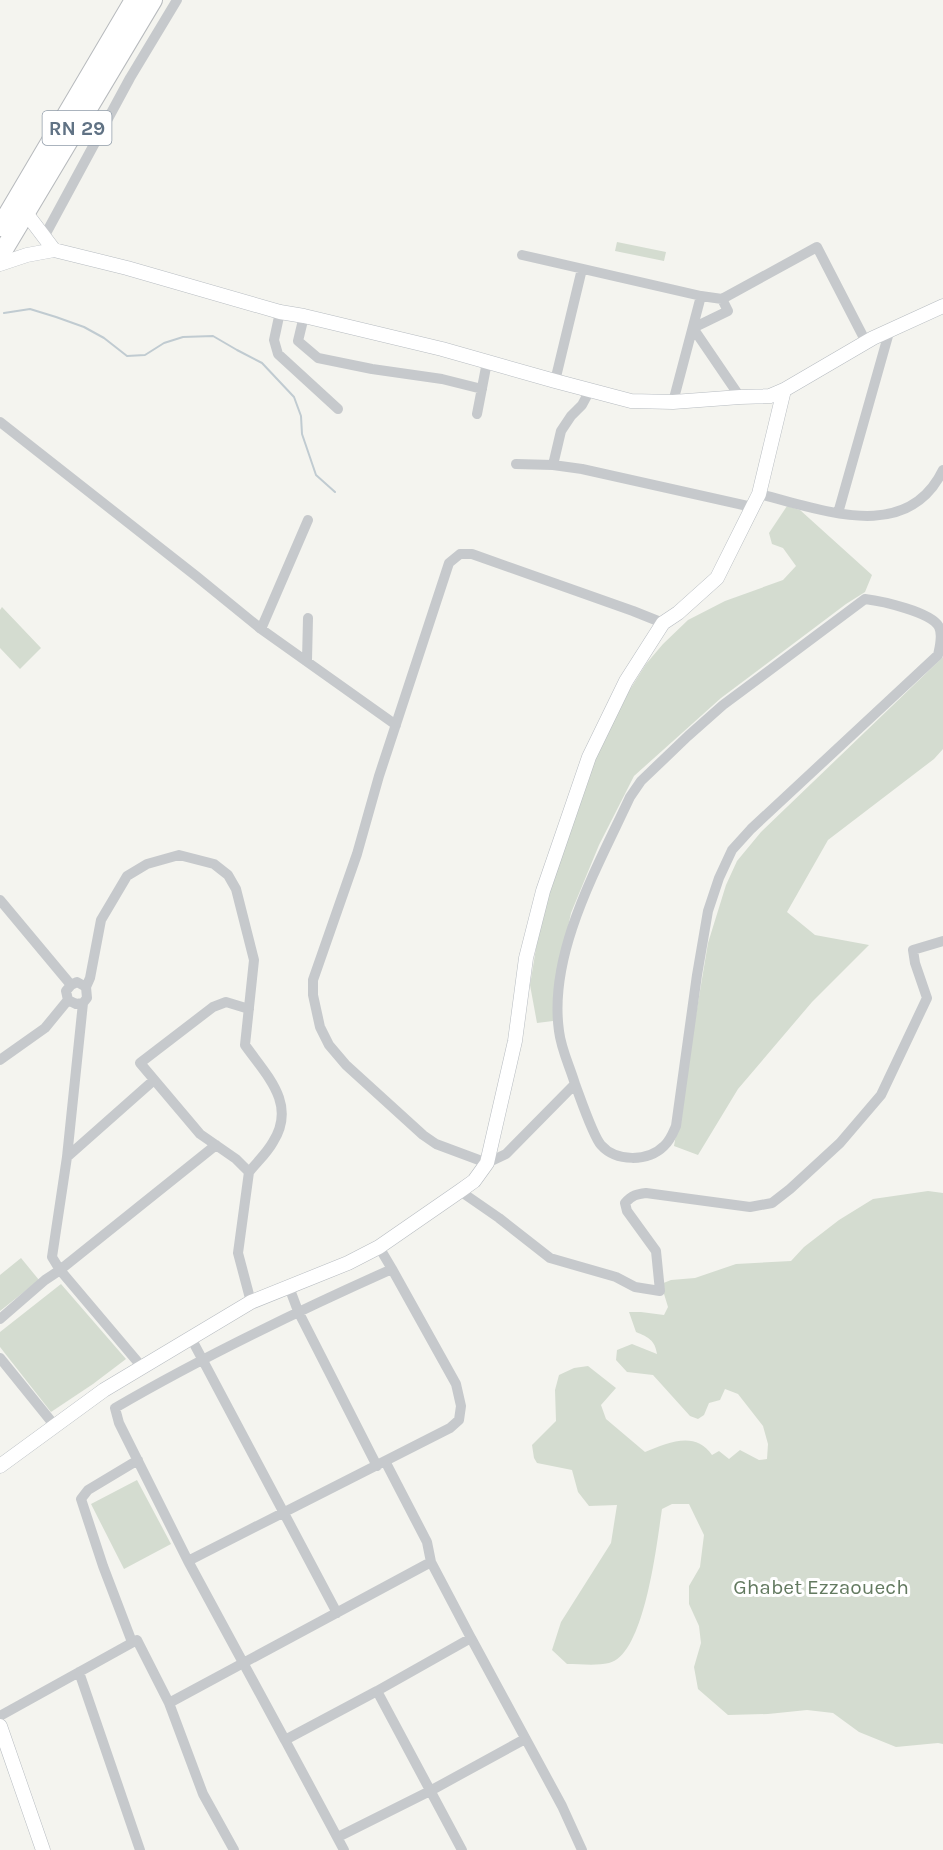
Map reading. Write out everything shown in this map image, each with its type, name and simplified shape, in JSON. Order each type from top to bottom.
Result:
[{"type":"highway","name":"RN 29","points":[[0,227],[134,0]]},
{"type":"highway","name":"RN 29","points":[[0,256],[153,0]]},
{"type":"street","points":[[44,237],[130,78],[177,0]]},
{"type":"street","points":[[26,213],[54,250]]},
{"type":"street","points":[[522,255],[722,299],[817,247],[866,342]]},
{"type":"street","points":[[0,264],[27,255],[54,250],[127,268],[280,312],[442,349],[631,401],[673,402],[770,396],[890,329],[943,306]]},
{"type":"street","points":[[555,381],[582,269]]},
{"type":"street","points":[[673,402],[701,296]]},
{"type":"street","points":[[693,328],[728,311],[722,299]]},
{"type":"street","points":[[280,312],[274,340],[278,354],[338,409]]},
{"type":"street","points":[[304,316],[298,341],[318,358],[372,369],[442,379],[482,389]]},
{"type":"street","points":[[693,328],[740,397]]},
{"type":"street","points":[[838,513],[890,329]]},
{"type":"street","points":[[477,414],[488,362]]},
{"type":"street","points":[[553,465],[561,431],[582,405],[590,390]]},
{"type":"street","points":[[0,1466],[104,1390],[251,1302],[379,1248],[474,1181],[487,1163],[515,1041],[526,958],[543,891],[589,757],[626,681],[663,623],[717,579],[759,494],[784,390]]},
{"type":"street","points":[[0,422],[261,628],[396,725]]},
{"type":"street","points":[[516,464],[582,469],[752,507]]},
{"type":"street","points":[[759,494],[838,513],[887,516],[903,511],[919,501],[938,481],[943,470]]},
{"type":"street","points":[[261,628],[308,520]]},
{"type":"street","points":[[575,1084],[506,1154],[487,1163],[436,1144],[423,1135],[346,1065],[329,1045],[320,1027],[313,995],[313,980],[357,854],[379,776],[449,563],[460,554],[472,554],[663,623]]},
{"type":"street","points":[[865,599],[880,601],[922,614],[933,620],[940,627],[942,639],[938,655],[751,829],[732,850],[719,878],[708,911],[676,1126],[666,1145],[655,1154],[642,1158],[610,1153],[599,1143],[575,1084],[559,1032],[558,992],[567,948],[581,902],[630,797],[640,781],[723,705],[865,599]]},
{"type":"street","points":[[307,660],[308,618]]},
{"type":"street","points":[[142,1368],[60,1270],[52,1257],[67,1157],[83,1003],[87,998],[86,987],[90,978],[101,920],[127,876],[147,864],[179,855],[214,864],[228,875],[236,889],[254,960],[245,1046],[275,1086],[283,1106],[281,1126],[273,1142],[249,1172],[238,1253],[251,1302]]},
{"type":"street","points":[[0,900],[70,985]]},
{"type":"street","points":[[460,1191],[550,1258],[616,1277],[635,1287],[660,1291],[656,1251],[627,1211],[625,1203],[630,1197],[646,1193],[750,1207],[772,1203],[789,1189],[840,1143],[881,1095],[927,999],[913,950],[943,941]]},
{"type":"street","points":[[83,1003],[76,1005],[68,1000],[66,991],[70,985],[81,983],[86,987]]},
{"type":"street","points":[[0,1060],[45,1028],[68,1000]]},
{"type":"street","points":[[249,1009],[226,1002],[213,1007],[140,1063],[200,1134],[236,1159],[249,1172]]},
{"type":"street","points":[[67,1157],[154,1080]]},
{"type":"street","points":[[0,1318],[216,1145]]},
{"type":"street","points":[[188,1561],[381,1464],[450,1428],[459,1420],[462,1406],[456,1384],[379,1248]]},
{"type":"street","points":[[115,1408],[298,1311],[392,1269]]},
{"type":"street","points":[[289,1287],[298,1311],[381,1464],[427,1542],[431,1562],[562,1806],[582,1850]]},
{"type":"street","points":[[191,1338],[337,1613]]},
{"type":"street","points":[[0,1358],[55,1426]]},
{"type":"street","points":[[104,1390],[115,1408],[119,1423],[188,1561],[340,1846],[430,1791],[525,1739]]},
{"type":"street","points":[[132,1642],[81,1499],[88,1490],[138,1460]]},
{"type":"street","points":[[169,1703],[431,1562]]},
{"type":"street","points":[[285,1740],[471,1638]]},
{"type":"street","points":[[0,1716],[137,1640],[169,1703],[203,1794],[234,1850]]},
{"type":"street","points":[[79,1672],[140,1850]]},
{"type":"street","points":[[377,1691],[462,1850]]},
{"type":"street","points":[[0,1726],[43,1850]]},
{"type":"green space","points":[[617,242],[666,252],[664,261],[615,251]]},
{"type":"green space","points":[[787,506],[800,510],[872,575],[865,592],[721,698],[634,776],[599,845],[571,913],[554,992],[553,1021],[537,1023],[530,985],[540,924],[554,866],[600,745],[624,699],[646,664],[688,620],[725,601],[783,580],[796,566],[783,548],[772,544],[769,533]]},
{"type":"green space","points":[[2,607],[41,648],[20,669],[0,648],[0,610]]},
{"type":"green space","points":[[943,657],[943,749],[934,759],[828,840],[787,912],[815,935],[869,945],[812,1002],[738,1089],[698,1155],[674,1146],[708,943],[726,885],[737,861],[761,832]]},
{"type":"green space","name":"Ghabet Ezzaouech","points":[[928,1191],[943,1193],[943,1744],[896,1747],[859,1732],[833,1713],[807,1710],[728,1715],[698,1689],[694,1667],[701,1643],[699,1626],[689,1604],[689,1586],[700,1567],[704,1535],[689,1504],[672,1504],[662,1509],[647,1595],[632,1640],[621,1655],[604,1664],[567,1664],[552,1650],[561,1622],[611,1543],[617,1505],[589,1506],[578,1492],[572,1470],[537,1463],[534,1458],[532,1445],[556,1421],[555,1390],[559,1375],[574,1368],[588,1366],[616,1388],[601,1405],[606,1419],[645,1452],[672,1442],[689,1441],[705,1447],[712,1455],[719,1451],[729,1459],[740,1450],[759,1460],[767,1459],[768,1444],[763,1426],[738,1394],[725,1389],[720,1400],[709,1403],[704,1415],[698,1419],[690,1416],[653,1375],[627,1372],[616,1360],[617,1350],[632,1344],[657,1354],[655,1345],[636,1332],[629,1312],[664,1315],[668,1307],[661,1284],[671,1280],[695,1278],[736,1264],[791,1261],[804,1247],[839,1220],[873,1199]]},
{"type":"green space","points":[[21,1258],[39,1280],[0,1311],[0,1275]]},
{"type":"green space","points":[[61,1284],[126,1359],[51,1412],[0,1347],[0,1332]]},
{"type":"green space","points":[[137,1480],[171,1544],[124,1569],[91,1504]]},
{"type":"waterway","points":[[4,313],[30,309],[56,317],[84,327],[104,338],[127,356],[145,355],[164,343],[183,337],[213,336],[262,363],[294,397],[301,416],[302,434],[316,475],[335,492]]}]
